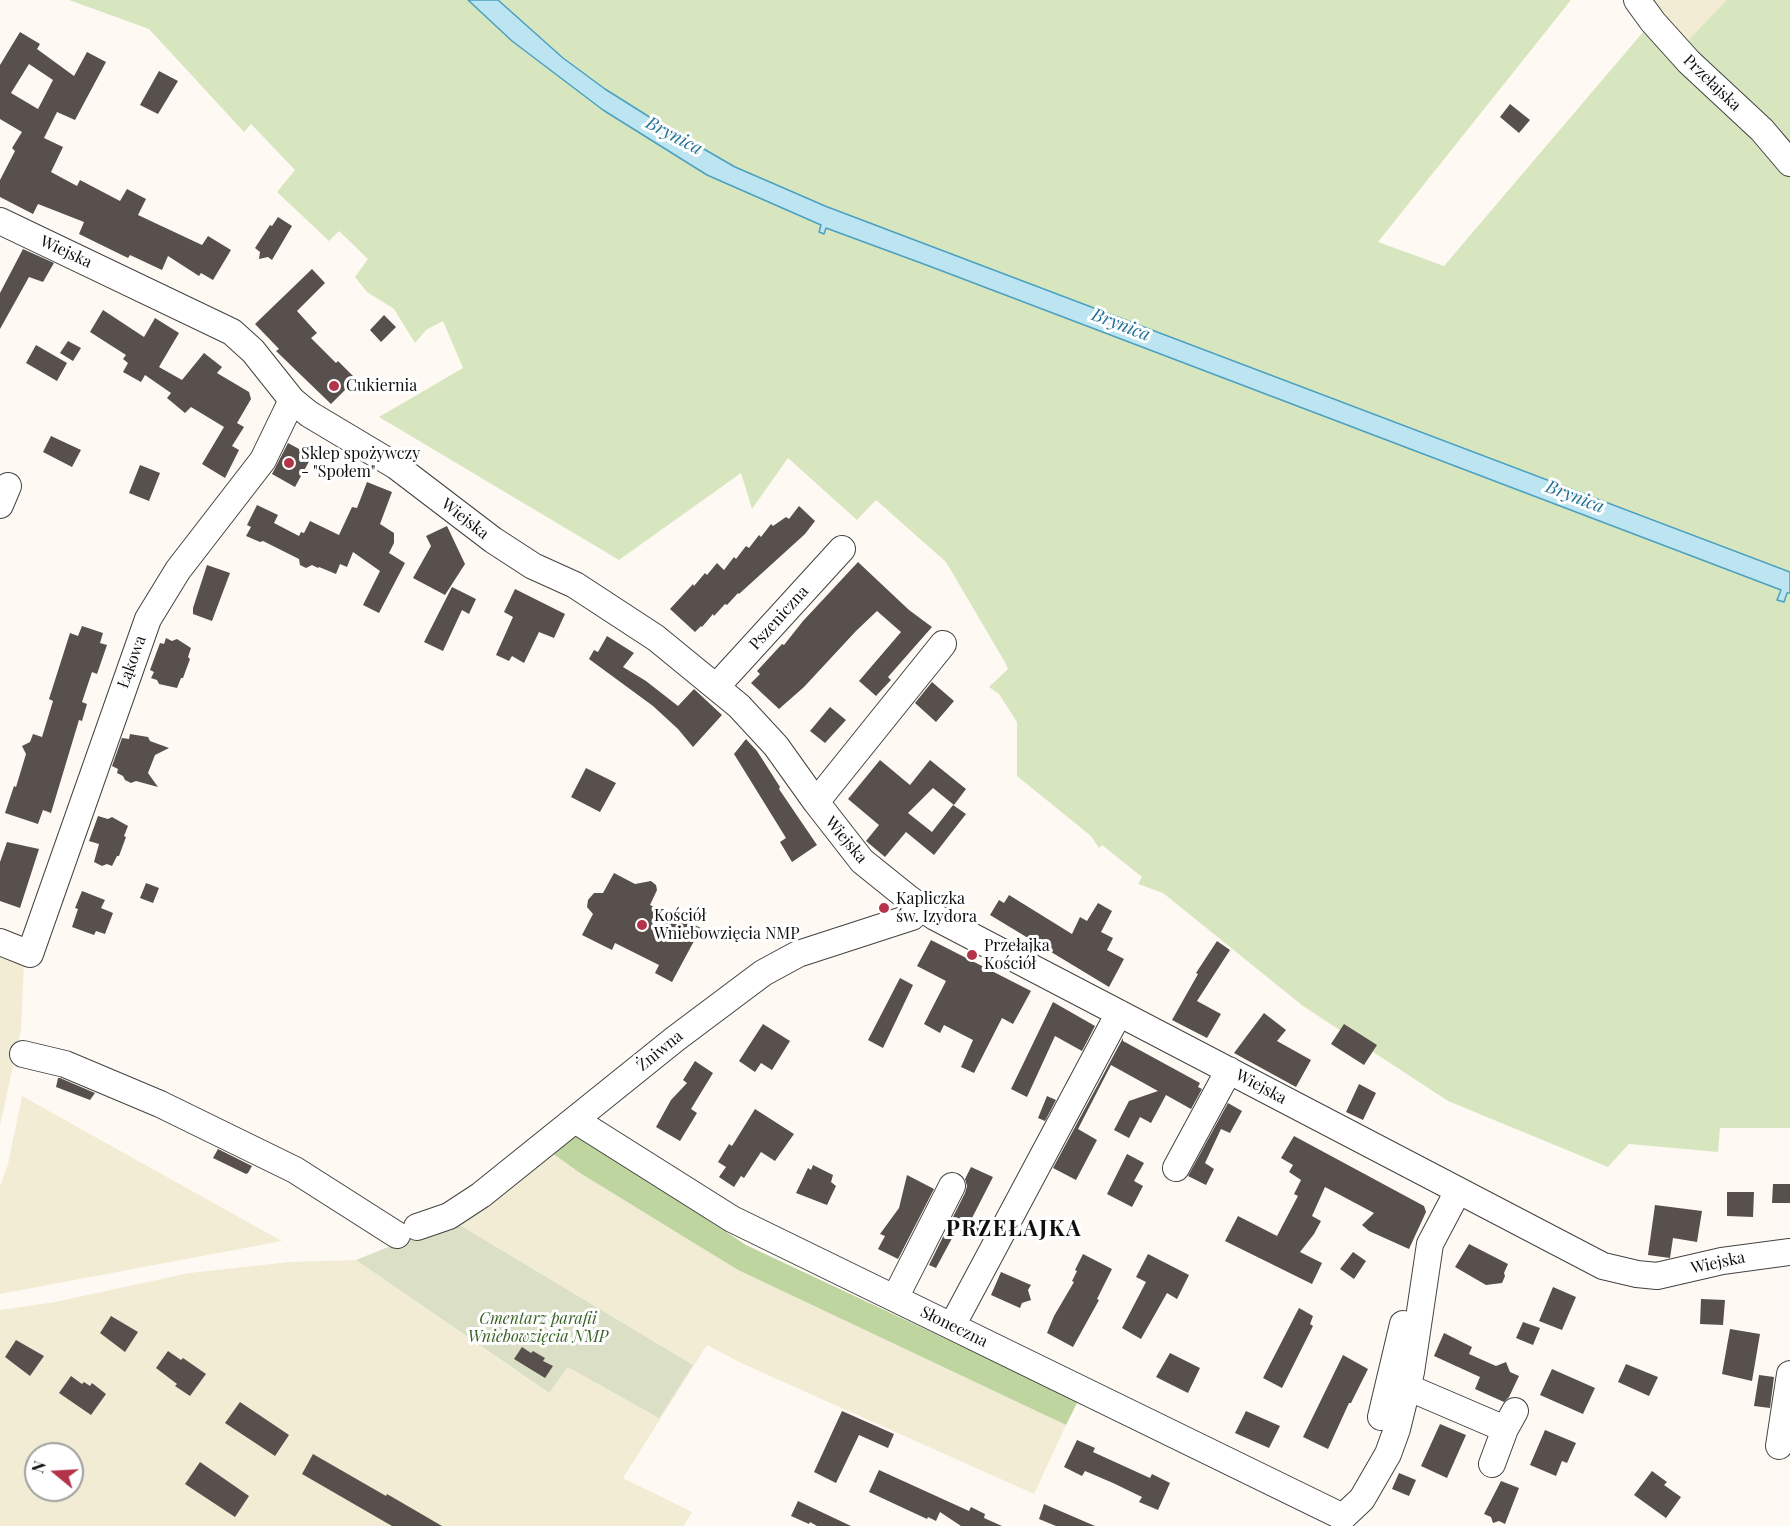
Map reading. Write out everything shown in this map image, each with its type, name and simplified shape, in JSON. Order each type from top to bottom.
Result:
[{"type":"street","name":"Przełajska","points":[[1637,0],[1653,22],[1689,62],[1762,130],[1790,163]]},
{"type":"street","name":"Wiejska","points":[[0,221],[232,332],[253,351],[292,400],[309,414],[396,466],[533,566],[575,585],[656,638],[739,706],[776,746],[862,861],[920,908],[1596,1263],[1637,1275],[1657,1276],[1722,1260],[1790,1252]]},
{"type":"street","name":"Łąkowa","points":[[0,942],[30,954],[148,619],[178,570],[263,460],[292,400]]},
{"type":"street","name":"Pszeniczna","points":[[716,687],[842,549]]},
{"type":"street","points":[[816,802],[943,644]]},
{"type":"street","name":"Żniwna","points":[[23,1054],[65,1064],[159,1104],[295,1170],[407,1231],[449,1216],[481,1195],[675,1039],[763,973],[798,954],[912,917],[920,908]]},
{"type":"street","points":[[952,1326],[1119,1013]]},
{"type":"street","points":[[1176,1168],[1229,1070]]},
{"type":"street","name":"Słoneczna","points":[[575,1120],[732,1219],[952,1326],[1337,1521],[1362,1499],[1388,1454],[1397,1429],[1407,1387],[1430,1244],[1458,1191]]},
{"type":"street","points":[[895,1298],[952,1186]]},
{"type":"street","points":[[1381,1417],[1404,1321],[1430,1244]]},
{"type":"street","points":[[1779,1446],[1790,1374]]},
{"type":"street","points":[[1407,1387],[1510,1420],[1492,1464]]},
{"type":"shaded area","points":[[1649,0],[1727,0],[1684,45]]},
{"type":"shaded area","points":[[0,955],[24,965],[21,1030],[0,1126]]},
{"type":"shaded area","points":[[22,1096],[282,1241],[0,1294],[0,1186],[8,1164]]},
{"type":"shaded area","points":[[548,1150],[580,1173],[738,1270],[1066,1425],[1034,1494],[741,1363],[707,1345],[623,1478],[692,1512],[684,1526],[0,1526],[0,1310],[55,1302],[189,1273],[289,1262],[356,1260],[548,1393],[568,1367],[693,1365],[453,1221]]},
{"type":"green space","points":[[69,0],[1571,0],[1378,242],[1444,266],[1649,25],[1673,56],[1727,0],[1790,0],[1790,1128],[1720,1128],[1718,1152],[1629,1144],[1608,1167],[1448,1101],[1303,1006],[1163,893],[1138,884],[1142,877],[1102,845],[1099,848],[1091,836],[1017,776],[1017,722],[999,694],[989,687],[1008,669],[1006,664],[946,562],[876,500],[857,520],[788,458],[752,509],[741,473],[619,560],[379,417],[463,368],[443,321],[426,330],[415,343],[394,309],[367,292],[355,277],[368,259],[339,231],[329,241],[277,192],[295,170],[251,124],[244,132],[149,29]]},
{"type":"green space","points":[[575,1136],[590,1143],[746,1245],[1078,1401],[1066,1425],[738,1270],[580,1173],[548,1150]]},
{"type":"green space","name":"Cmentarz parafii Wniebowzięcia NMP","points":[[453,1221],[693,1365],[659,1418],[568,1367],[549,1393],[356,1260]]},
{"type":"water","name":"Brynica","points":[[468,0],[498,0],[563,58],[605,89],[735,167],[825,206],[1790,572],[1790,593],[1787,593],[1784,602],[1777,600],[1781,590],[929,266],[826,228],[824,234],[819,232],[821,225],[707,175],[603,110],[512,41]]},
{"type":"building","points":[[20,32],[40,44],[37,49],[74,76],[87,52],[106,62],[75,120],[57,112],[44,138],[63,147],[51,172],[77,186],[80,180],[120,201],[127,189],[146,199],[138,215],[202,245],[208,236],[231,250],[213,280],[201,273],[199,276],[168,256],[162,270],[130,255],[128,258],[79,234],[84,222],[38,204],[33,214],[0,197],[0,180],[15,151],[12,148],[22,132],[0,119],[0,65]],"holes":[[[29,64],[53,80],[38,109],[11,93]]]},
{"type":"building","points":[[159,71],[178,81],[158,114],[140,105]]},
{"type":"building","points":[[1510,104],[1530,120],[1519,133],[1500,117]]},
{"type":"building","points":[[278,217],[292,226],[272,260],[268,257],[259,259],[260,252],[255,248]]},
{"type":"building","points":[[23,249],[54,263],[43,282],[29,277],[0,329],[0,293]]},
{"type":"building","points":[[312,269],[325,283],[297,311],[317,333],[311,338],[356,379],[331,404],[276,351],[279,349],[255,324]]},
{"type":"building","points":[[103,310],[144,337],[155,318],[179,333],[159,367],[182,380],[204,353],[222,367],[217,373],[249,392],[251,399],[237,423],[244,427],[232,446],[239,450],[225,478],[202,464],[224,427],[191,407],[185,413],[167,398],[171,393],[145,375],[141,382],[123,372],[128,363],[123,359],[126,355],[90,332]]},
{"type":"building","points":[[384,315],[396,327],[381,342],[370,330]]},
{"type":"building","points":[[68,341],[81,348],[73,361],[60,353]]},
{"type":"building","points":[[36,345],[67,363],[57,381],[26,363]]},
{"type":"building","points":[[51,436],[81,450],[72,467],[43,452]]},
{"type":"building","name":"Sklep spożywczy - \"Społem\"","points":[[288,443],[312,456],[295,487],[272,474]]},
{"type":"building","points":[[140,465],[160,473],[149,501],[129,493]]},
{"type":"building","points":[[367,482],[392,492],[380,524],[394,533],[394,543],[389,553],[405,563],[379,613],[363,605],[380,571],[353,552],[347,567],[340,564],[336,574],[312,565],[306,568],[300,565],[299,559],[263,541],[260,542],[246,536],[251,527],[247,525],[257,505],[278,515],[274,523],[299,536],[301,532],[304,533],[310,521],[339,535],[352,507],[357,508]]},
{"type":"building","points":[[799,506],[815,521],[805,534],[727,605],[725,604],[714,616],[713,614],[702,627],[695,632],[670,609],[717,563],[724,570],[746,546],[749,548],[759,535],[761,537],[771,524],[773,526],[786,517],[789,519]]},
{"type":"building","points":[[447,526],[465,564],[445,595],[413,578],[431,546],[426,536]]},
{"type":"building","points":[[858,562],[909,610],[932,627],[888,677],[891,680],[876,696],[859,681],[901,632],[877,611],[804,687],[779,709],[751,683],[760,674],[757,671],[782,644],[784,645]]},
{"type":"building","points":[[207,565],[230,573],[212,621],[193,614]]},
{"type":"building","points":[[452,587],[476,599],[469,614],[462,610],[443,651],[424,642]]},
{"type":"building","points":[[515,589],[565,614],[554,638],[539,632],[524,663],[512,656],[509,661],[496,655],[513,617],[504,612]]},
{"type":"building","points":[[82,626],[103,633],[100,643],[107,645],[97,674],[92,672],[82,702],[87,704],[82,721],[79,720],[51,813],[43,810],[38,824],[5,813],[26,754],[22,746],[30,742],[33,734],[42,737],[53,701],[49,699],[70,633],[78,636]]},
{"type":"building","points":[[607,636],[634,653],[623,667],[646,681],[678,706],[694,689],[722,715],[693,747],[678,729],[653,706],[589,659],[594,650],[598,652]]},
{"type":"building","points":[[166,638],[172,641],[177,639],[191,648],[188,657],[190,659],[177,688],[159,684],[157,680],[151,678],[154,672],[150,670],[160,643],[164,644]]},
{"type":"building","points":[[932,682],[954,701],[936,722],[915,703]]},
{"type":"building","points":[[830,707],[846,720],[825,743],[810,731]]},
{"type":"building","points":[[130,734],[148,737],[150,741],[169,748],[155,755],[148,773],[158,787],[136,781],[131,783],[117,773],[118,769],[112,766],[122,738],[129,739]]},
{"type":"building","points":[[746,739],[757,751],[780,787],[779,789],[817,845],[792,862],[780,842],[786,838],[734,754]]},
{"type":"building","points":[[880,760],[910,785],[930,760],[966,789],[954,805],[933,788],[908,813],[932,832],[953,805],[966,814],[934,855],[906,832],[885,857],[866,841],[879,825],[848,799]]},
{"type":"building","points":[[586,768],[616,783],[600,812],[571,797]]},
{"type":"building","points":[[98,816],[108,819],[112,817],[128,826],[119,856],[112,866],[107,864],[102,866],[94,862],[99,844],[89,841]]},
{"type":"building","points":[[7,842],[39,849],[20,908],[0,901],[0,862]]},
{"type":"building","name":"Kościół Wniebowzięcia NMP","points":[[614,873],[635,884],[651,881],[656,885],[657,890],[650,905],[701,928],[672,982],[655,973],[659,965],[615,943],[612,950],[582,935],[593,914],[587,907],[588,900],[594,893],[603,893]]},
{"type":"building","points":[[146,883],[159,888],[153,903],[140,898]]},
{"type":"building","points":[[82,891],[105,900],[101,908],[113,913],[105,934],[96,931],[94,935],[72,927],[78,909],[75,908]]},
{"type":"building","points":[[1009,895],[1072,934],[1080,917],[1087,921],[1098,903],[1112,911],[1101,932],[1113,938],[1107,950],[1124,959],[1109,987],[990,915],[999,900],[1004,903]]},
{"type":"building","points":[[931,940],[1031,991],[1013,1024],[1002,1018],[974,1073],[961,1067],[973,1040],[944,1025],[940,1033],[924,1024],[946,981],[917,966]]},
{"type":"building","points":[[1217,941],[1230,950],[1197,1001],[1221,1014],[1207,1038],[1172,1020],[1198,974],[1196,973]]},
{"type":"building","points":[[900,978],[913,985],[883,1048],[868,1040]]},
{"type":"building","points":[[1053,1002],[1095,1026],[1082,1051],[1055,1036],[1027,1097],[1011,1089]]},
{"type":"building","points":[[1264,1013],[1286,1030],[1277,1041],[1311,1060],[1296,1087],[1234,1053]]},
{"type":"building","points":[[763,1024],[790,1041],[772,1070],[761,1063],[755,1072],[739,1061]]},
{"type":"building","points":[[1344,1024],[1377,1045],[1364,1065],[1331,1044]]},
{"type":"building","points":[[1123,1038],[1123,1041],[1200,1083],[1198,1087],[1202,1089],[1191,1109],[1166,1095],[1151,1123],[1140,1117],[1129,1138],[1114,1130],[1129,1101],[1158,1091],[1111,1065],[1078,1129],[1097,1140],[1076,1180],[1053,1168]]},
{"type":"building","points":[[695,1061],[713,1073],[691,1109],[697,1113],[680,1141],[656,1127],[671,1100],[687,1083],[683,1080]]},
{"type":"building","points":[[58,1078],[95,1093],[90,1100],[56,1087]]},
{"type":"building","points":[[1359,1084],[1376,1093],[1363,1120],[1346,1112]]},
{"type":"building","points":[[1047,1096],[1056,1100],[1045,1121],[1038,1118]]},
{"type":"building","points":[[1228,1103],[1242,1111],[1230,1133],[1221,1129],[1205,1163],[1214,1169],[1206,1185],[1188,1176]]},
{"type":"building","points":[[755,1109],[794,1134],[775,1161],[761,1152],[744,1178],[741,1176],[734,1187],[719,1177],[726,1167],[718,1162],[729,1144],[732,1146]]},
{"type":"building","points":[[1294,1136],[1424,1206],[1426,1212],[1409,1249],[1369,1231],[1362,1225],[1374,1213],[1325,1187],[1312,1216],[1321,1221],[1300,1252],[1322,1263],[1312,1284],[1225,1241],[1238,1216],[1277,1236],[1298,1196],[1294,1194],[1301,1180],[1289,1172],[1293,1165],[1281,1158]]},
{"type":"building","points":[[218,1149],[252,1166],[248,1173],[213,1158]]},
{"type":"building","points":[[1127,1154],[1144,1163],[1134,1181],[1143,1186],[1132,1207],[1107,1194]]},
{"type":"building","points":[[813,1165],[833,1175],[831,1182],[836,1186],[827,1205],[796,1193],[808,1168],[811,1170]]},
{"type":"building","points":[[971,1167],[993,1177],[972,1218],[987,1225],[980,1239],[957,1229],[936,1268],[929,1265],[965,1193],[967,1186],[965,1179]]},
{"type":"building","points":[[907,1175],[934,1189],[898,1259],[878,1249],[885,1236],[880,1234],[899,1208]]},
{"type":"building","points":[[1773,1184],[1790,1184],[1790,1203],[1772,1203]]},
{"type":"building","points":[[1727,1192],[1754,1192],[1753,1217],[1727,1216]]},
{"type":"building","points":[[1655,1205],[1702,1211],[1697,1242],[1673,1238],[1670,1258],[1648,1255]]},
{"type":"building","points":[[1469,1244],[1508,1264],[1502,1283],[1486,1285],[1455,1267]]},
{"type":"building","points":[[1353,1252],[1366,1261],[1354,1279],[1340,1269]]},
{"type":"building","points":[[1083,1254],[1112,1269],[1097,1299],[1099,1300],[1073,1347],[1047,1333],[1074,1282],[1072,1281],[1077,1271],[1075,1270]]},
{"type":"building","points":[[1148,1254],[1189,1275],[1177,1299],[1167,1293],[1141,1339],[1122,1328],[1146,1282],[1136,1277]]},
{"type":"building","points":[[1001,1272],[1031,1285],[1028,1290],[1031,1300],[1022,1303],[1020,1308],[991,1295]]},
{"type":"building","points":[[1553,1287],[1576,1297],[1562,1330],[1539,1321]]},
{"type":"building","points":[[1701,1299],[1725,1300],[1723,1325],[1700,1324]]},
{"type":"building","points":[[1299,1308],[1313,1316],[1310,1324],[1313,1326],[1282,1388],[1263,1378]]},
{"type":"building","points":[[111,1316],[138,1332],[125,1352],[100,1333]]},
{"type":"building","points":[[1523,1322],[1540,1328],[1533,1345],[1516,1338]]},
{"type":"building","points":[[1730,1329],[1760,1334],[1752,1381],[1722,1374]]},
{"type":"building","points":[[1444,1333],[1472,1347],[1469,1354],[1496,1366],[1506,1362],[1510,1372],[1519,1376],[1509,1397],[1504,1402],[1475,1389],[1480,1377],[1434,1356]]},
{"type":"building","points":[[16,1340],[44,1356],[30,1376],[5,1357]]},
{"type":"building","points":[[522,1347],[545,1358],[543,1361],[553,1366],[545,1378],[514,1359]]},
{"type":"building","points":[[168,1351],[206,1374],[190,1396],[175,1386],[177,1384],[156,1368]]},
{"type":"building","points":[[1170,1353],[1200,1368],[1188,1393],[1156,1377]]},
{"type":"building","points":[[1343,1355],[1368,1369],[1328,1449],[1303,1437]]},
{"type":"building","points":[[1626,1364],[1658,1377],[1649,1396],[1618,1382]]},
{"type":"building","points":[[1552,1369],[1595,1388],[1583,1414],[1540,1395]]},
{"type":"building","points":[[1759,1375],[1774,1377],[1770,1408],[1754,1406]]},
{"type":"building","points":[[71,1376],[82,1384],[84,1382],[90,1386],[92,1383],[106,1394],[91,1415],[59,1393]]},
{"type":"building","points":[[240,1402],[289,1435],[275,1456],[225,1423]]},
{"type":"building","points":[[842,1411],[894,1434],[888,1448],[859,1435],[836,1483],[814,1472]]},
{"type":"building","points":[[1246,1411],[1280,1426],[1269,1448],[1235,1433]]},
{"type":"building","points":[[1440,1424],[1466,1435],[1447,1478],[1421,1466]]},
{"type":"building","points":[[1545,1430],[1576,1443],[1567,1463],[1562,1461],[1556,1476],[1530,1465]]},
{"type":"building","points":[[1077,1440],[1095,1448],[1093,1452],[1150,1478],[1152,1474],[1170,1483],[1158,1510],[1139,1502],[1142,1497],[1113,1483],[1085,1471],[1082,1476],[1064,1467]]},
{"type":"building","points":[[313,1454],[442,1526],[392,1526],[302,1474]]},
{"type":"building","points":[[200,1462],[249,1496],[235,1517],[185,1484]]},
{"type":"building","points":[[879,1470],[969,1511],[971,1507],[985,1514],[984,1518],[1002,1526],[961,1526],[940,1512],[936,1521],[928,1517],[927,1519],[869,1492]]},
{"type":"building","points":[[1652,1471],[1667,1482],[1664,1485],[1681,1497],[1666,1518],[1634,1495]]},
{"type":"building","points":[[1399,1473],[1416,1480],[1409,1496],[1392,1489]]},
{"type":"building","points":[[1501,1481],[1519,1488],[1505,1524],[1499,1521],[1493,1523],[1491,1517],[1484,1514]]},
{"type":"building","points":[[798,1501],[851,1526],[817,1526],[791,1516]]},
{"type":"building","points":[[1044,1504],[1095,1526],[1056,1526],[1039,1519]]},
{"type":"place","name":"Cukiernia","points":[[334,386]]},
{"type":"place","name":"Sklep spożywczy - \"Społem\"","points":[[289,463]]},
{"type":"place","name":"Kapliczka św. Izydora","points":[[884,908]]},
{"type":"place","name":"Kościół Wniebowzięcia NMP","points":[[642,925]]},
{"type":"place","name":"Przełajka Kościół","points":[[972,955]]},
{"type":"district","name":"PRZEŁAJKA","points":[[1014,1229]]}]
